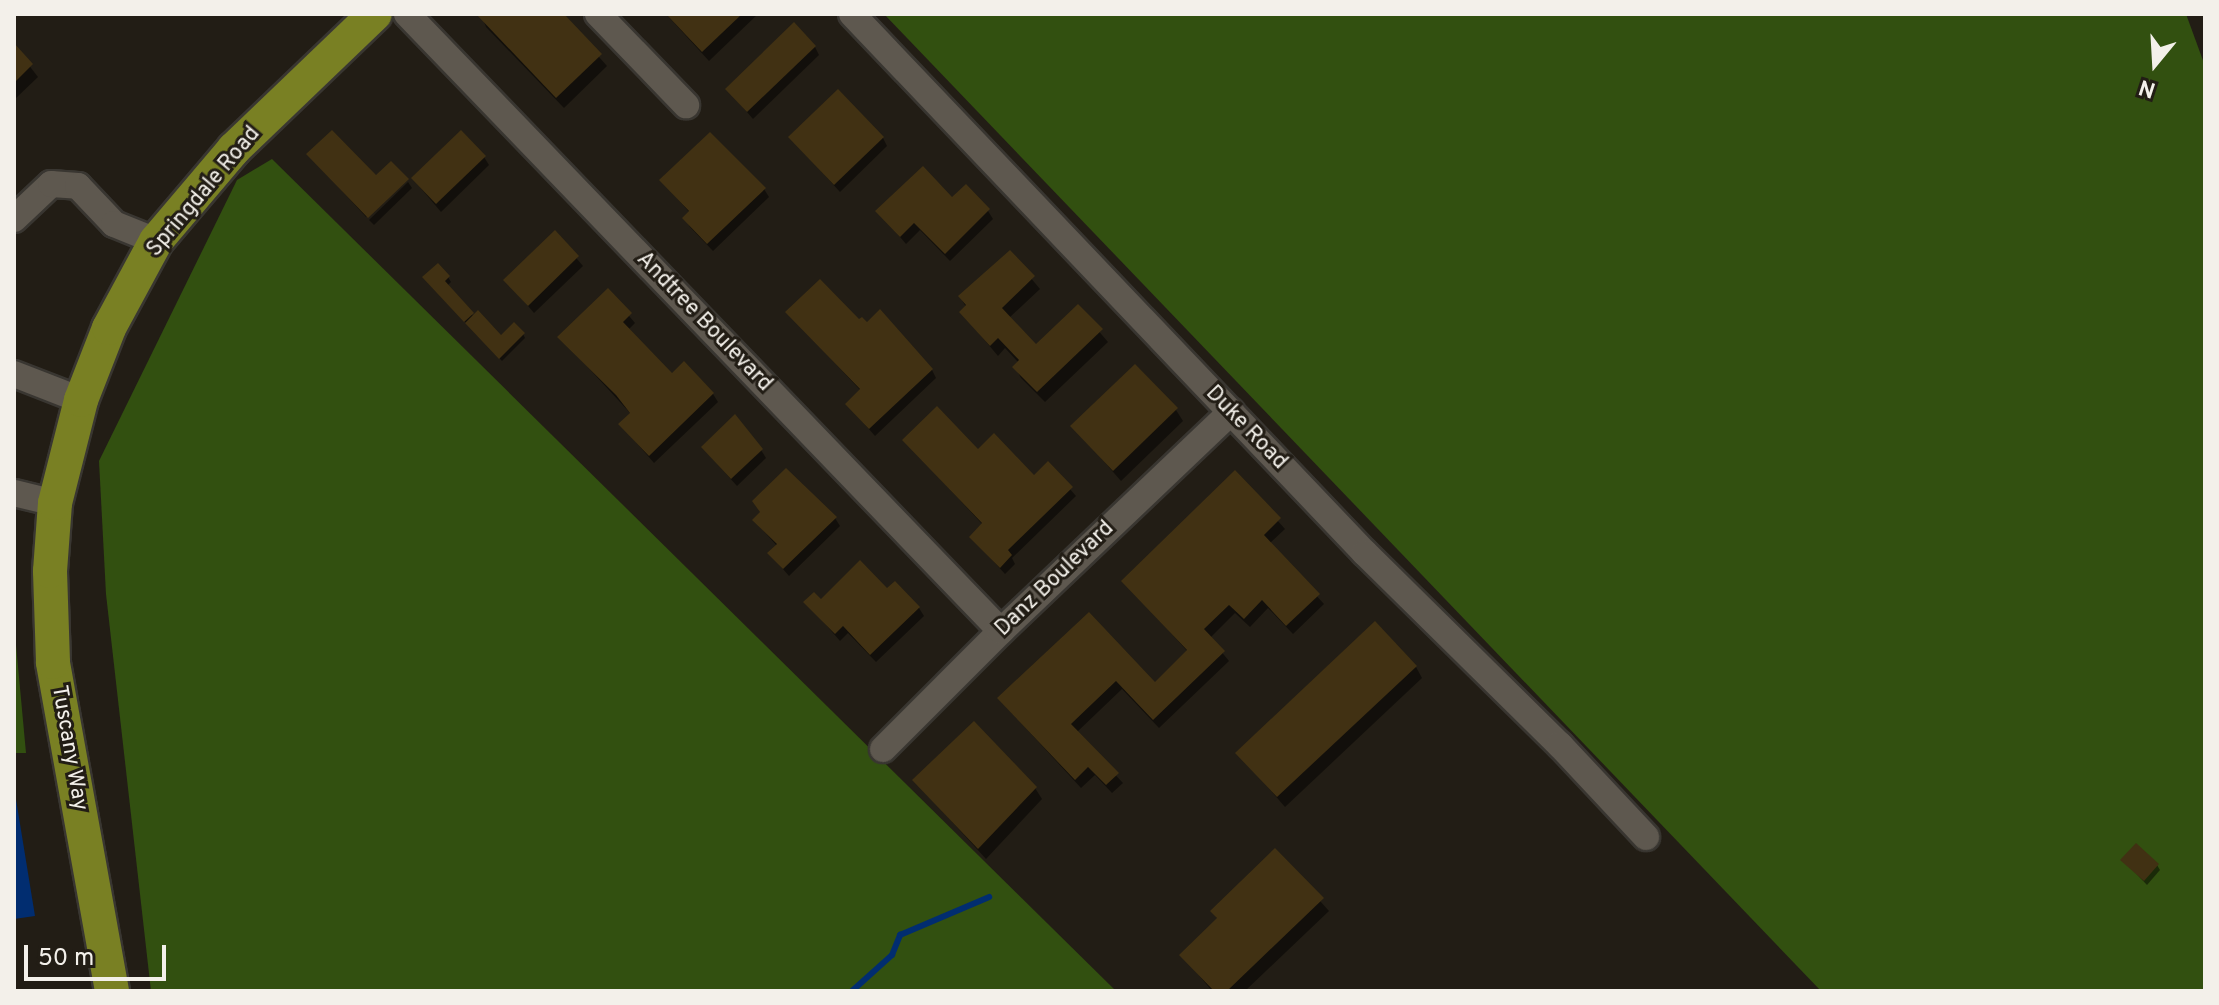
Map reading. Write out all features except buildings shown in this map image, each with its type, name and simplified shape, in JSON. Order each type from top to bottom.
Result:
[{"type":"main road","name":"Springdale Road","points":[[55,503],[81,400],[109,328],[156,241],[234,149],[375,14]]},
{"type":"main road","name":"Tuscany Way","points":[[55,503],[50,571],[53,662],[112,991]]},
{"type":"street","name":"Andtree Boulevard","points":[[407,14],[1001,631]]},
{"type":"street","points":[[598,14],[686,105]]},
{"type":"street","name":"Duke Road","points":[[852,14],[1231,412],[1646,837]]},
{"type":"street","points":[[14,219],[51,184],[78,186],[114,224],[156,241]]},
{"type":"street","points":[[14,374],[81,400]]},
{"type":"street","name":"Danz Boulevard","points":[[883,749],[1001,631],[1231,412]]},
{"type":"street","points":[[14,493],[55,503]]},
{"type":"green space","points":[[884,14],[2186,14],[2205,66],[2205,991],[1821,991]]},
{"type":"green space","points":[[272,159],[1116,991],[151,991],[106,594],[99,461],[237,180]]},
{"type":"green space","points":[[14,623],[26,753],[14,753]]},
{"type":"water","points":[[14,787],[35,916],[14,919]]},
{"type":"waterway","points":[[852,991],[892,955],[900,935],[989,897]]}]
